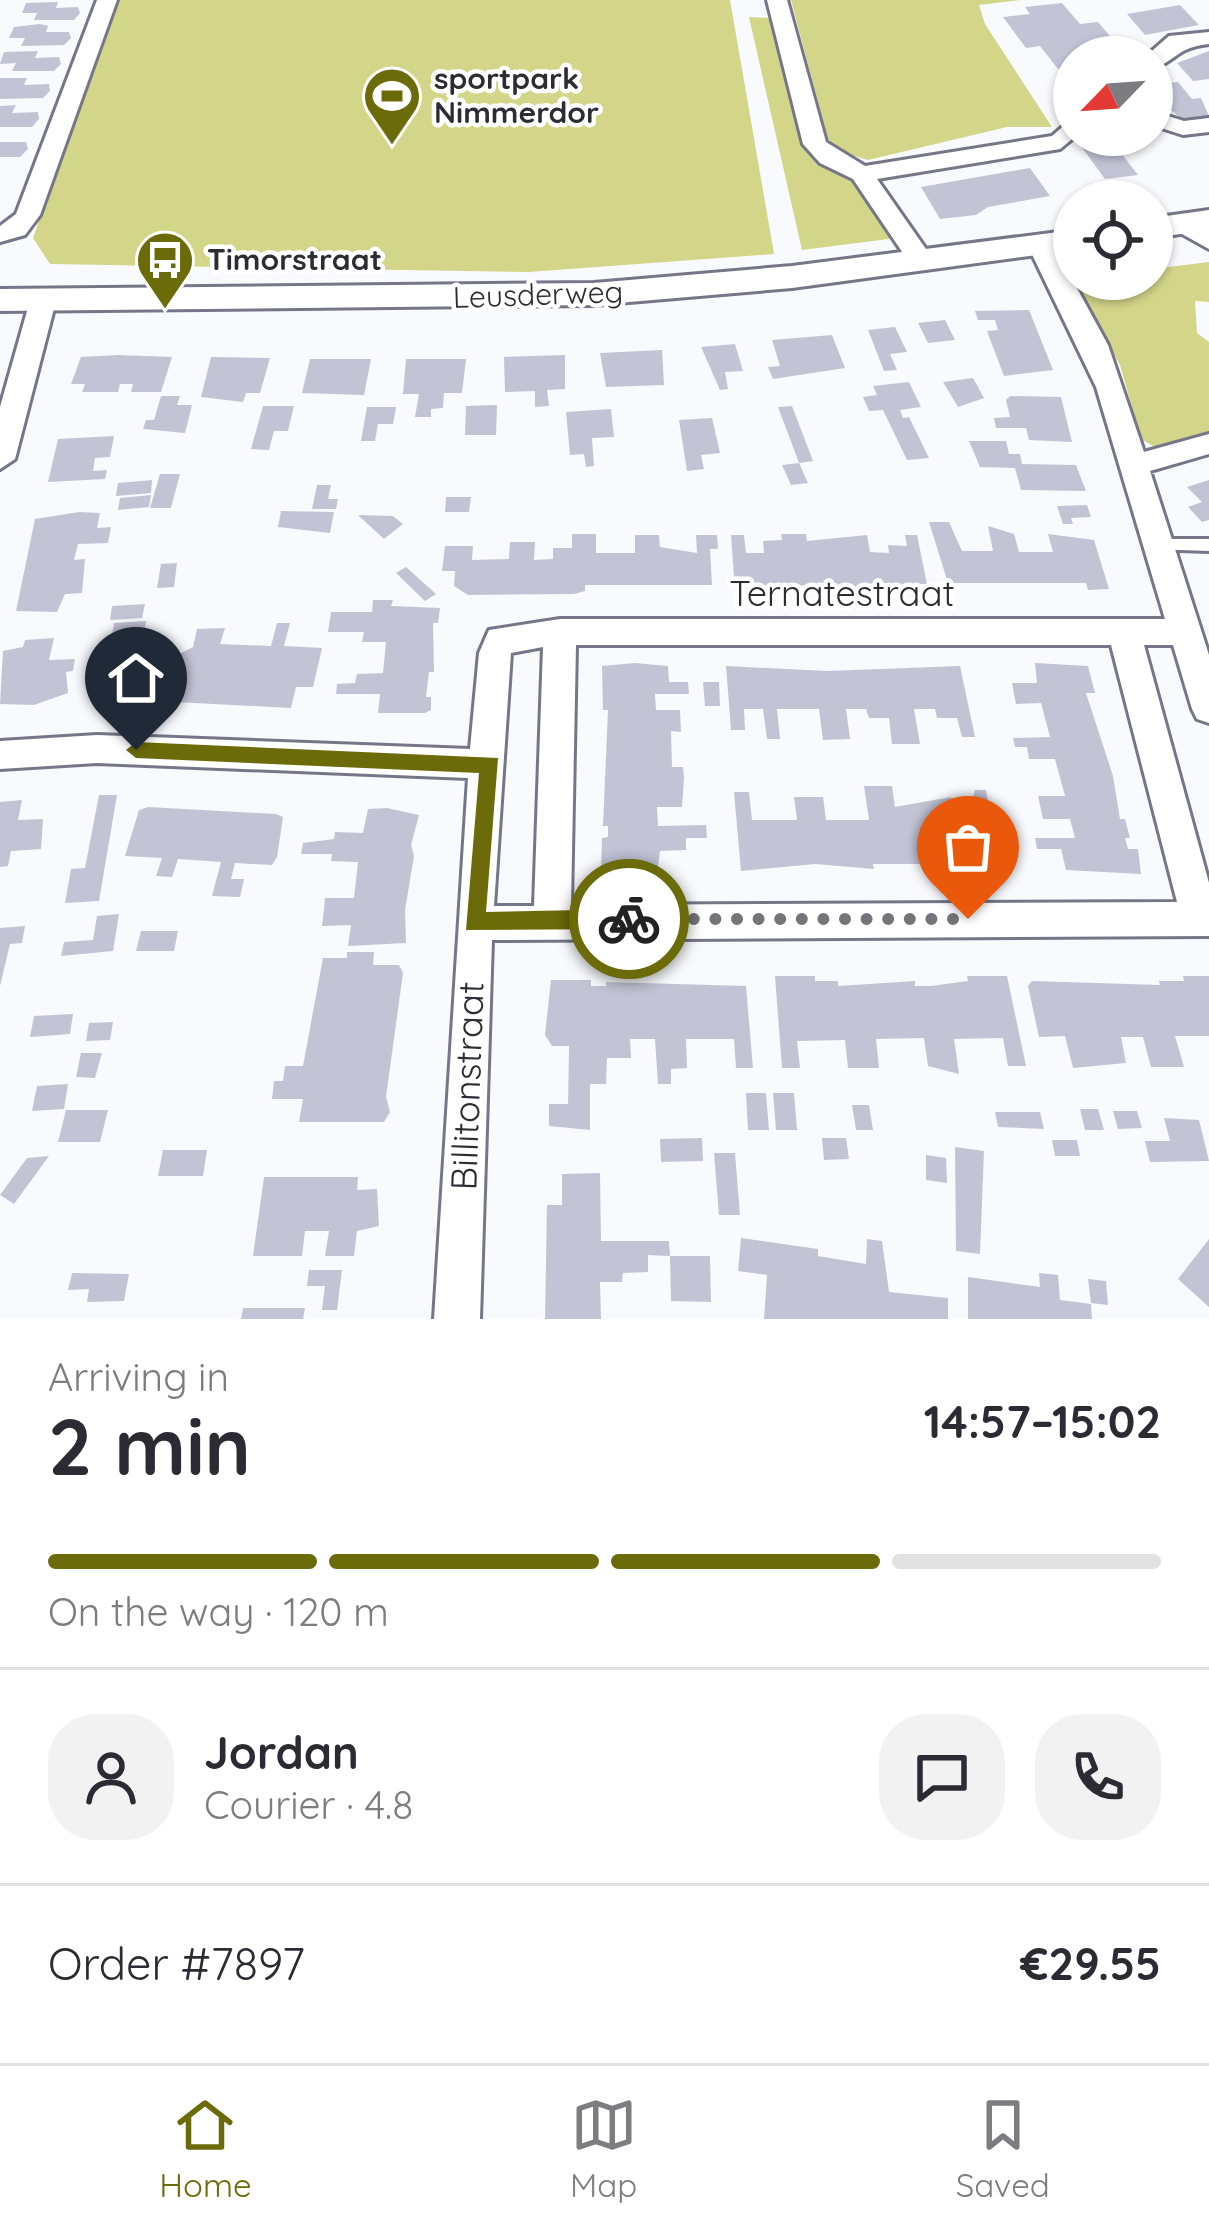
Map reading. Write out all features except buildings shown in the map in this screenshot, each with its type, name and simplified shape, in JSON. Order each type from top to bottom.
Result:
[{"type":"street","points":[[0,234],[16,230],[28,215],[107,0]]},
{"type":"street","points":[[777,0],[815,144],[828,158],[862,174],[916,252]]},
{"type":"street","points":[[1173,44],[1209,38]]},
{"type":"street","points":[[1173,125],[1209,125]]},
{"type":"street","points":[[862,174],[1053,136]]},
{"type":"street","name":"Leusderweg","points":[[0,300],[483,298],[700,286],[916,252],[1053,243]]},
{"type":"street","points":[[0,458],[44,297]]},
{"type":"street","points":[[1078,300],[1209,709]]},
{"type":"street","points":[[1134,465],[1209,444]]},
{"type":"street","points":[[552,919],[560,632]]},
{"type":"street","name":"Ternatestraat","points":[[501,639],[560,632],[1184,632]]},
{"type":"street","points":[[474,923],[1204,919],[1124,632]]},
{"type":"street","name":"Billitonstraat","points":[[458,1319],[474,923],[490,764],[495,653],[501,639]]},
{"type":"street","points":[[0,755],[97,749],[490,764]]},
{"type":"lane","points":[[1155,545],[1209,545]]},
{"type":"green space","name":"sportpark Nimmerdor","points":[[117,0],[730,0],[774,254],[529,272],[50,264],[33,238]]},
{"type":"green space","points":[[791,0],[1020,0],[979,5],[985,24],[1052,127],[1007,127],[868,160],[841,152],[828,140]]},
{"type":"green space","points":[[749,17],[772,18],[804,142],[858,179],[896,238],[802,250]]},
{"type":"green space","points":[[1209,262],[1209,302],[1195,301],[1197,333],[1209,342],[1209,431],[1155,447],[1141,439],[1120,365],[1084,300],[1173,300],[1173,266]]},
{"type":"way so far","points":[[629,919],[968,919]]},
{"type":"place","name":"sportpark Nimmerdor","points":[[392,147]]},
{"type":"place","name":"Timorstraat","points":[[165,311]]},
{"type":"route","points":[[136,750],[490,764],[474,923],[629,919]]}]
